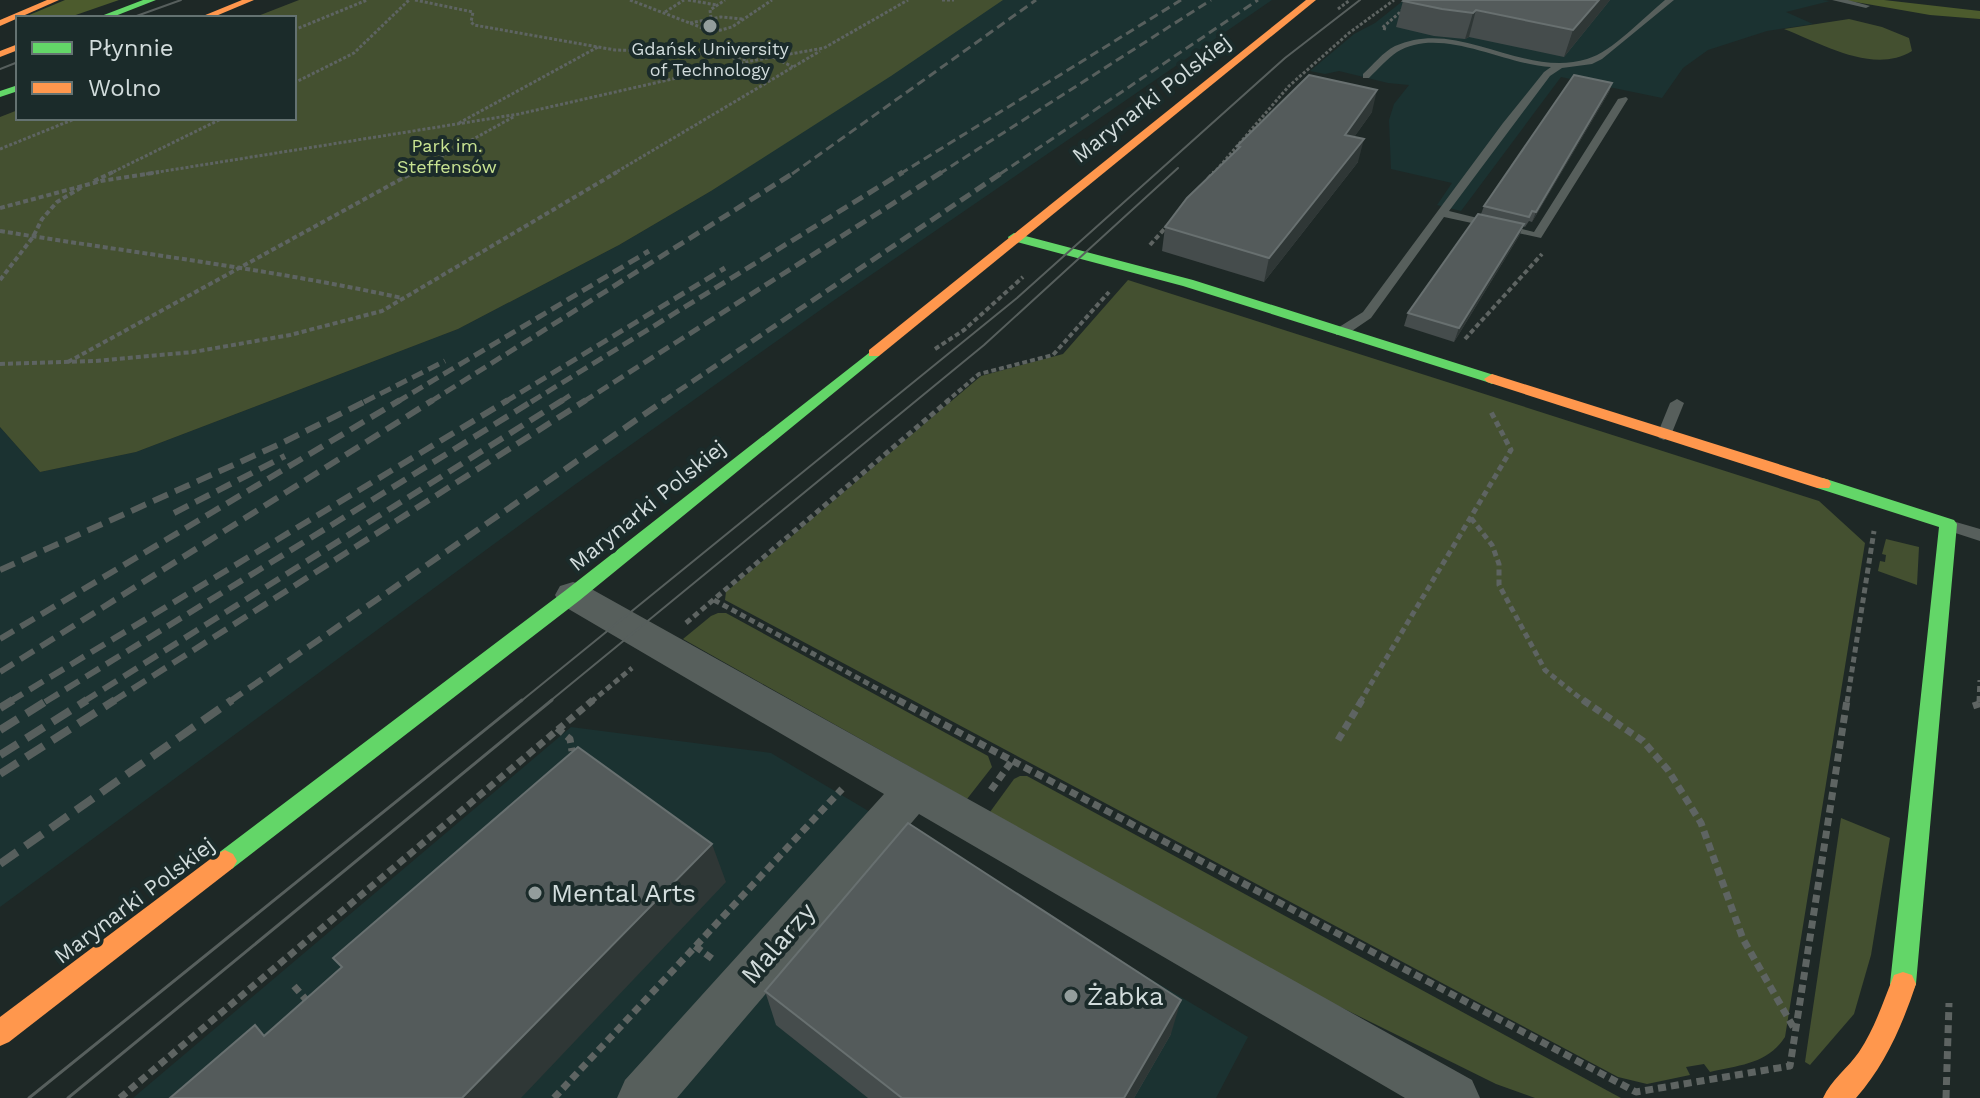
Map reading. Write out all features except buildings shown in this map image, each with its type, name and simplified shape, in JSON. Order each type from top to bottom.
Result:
[{"type":"main road","points":[[17,16],[55,0]]},
{"type":"main road","points":[[107,16],[152,0]]},
{"type":"main road","points":[[208,16],[250,0]]},
{"type":"main road","name":"Marynarki Polskiej","points":[[0,1033],[573,595],[1312,0]]},
{"type":"main road","points":[[1014,237],[1130,268],[1341,332],[1948,524],[1903,984],[1892,1023],[1871,1063],[1837,1098]]},
{"type":"street","points":[[573,595],[1454,1098]]},
{"type":"street","name":"Malarzy","points":[[643,1098],[914,790]]},
{"type":"lane","points":[[1366,76],[1395,50],[1428,42],[1457,44],[1558,67],[1594,61],[1670,0]]},
{"type":"lane","points":[[1836,0],[1866,6]]},
{"type":"lane","points":[[1341,332],[1367,315],[1506,125],[1547,74],[1558,67]]},
{"type":"lane","points":[[1442,213],[1537,236],[1623,99]]},
{"type":"lane","points":[[1664,435],[1677,403]]},
{"type":"lane","points":[[1948,524],[1980,535]]},
{"type":"path","points":[[296,29],[367,0]]},
{"type":"path","points":[[296,82],[354,53],[412,0],[473,12],[471,22],[474,25],[599,47],[685,52],[751,61]]},
{"type":"path","points":[[630,0],[713,32],[732,27],[772,0]]},
{"type":"path","points":[[664,12],[686,0],[717,5]]},
{"type":"path","points":[[711,18],[710,10],[725,0]]},
{"type":"path","points":[[0,364],[64,365],[265,342],[382,311],[908,0]]},
{"type":"path","points":[[942,0],[954,0]]},
{"type":"path","points":[[1199,188],[1289,86],[1340,41],[1394,0]]},
{"type":"path","points":[[1395,31],[1382,28],[1414,0]]},
{"type":"path","points":[[688,24],[711,18],[744,19]]},
{"type":"path","points":[[454,125],[599,47]]},
{"type":"path","points":[[0,208],[86,185],[519,114],[751,61],[824,48]]},
{"type":"path","points":[[772,57],[794,68]]},
{"type":"path","points":[[64,365],[233,269],[519,114]]},
{"type":"path","points":[[0,149],[72,120]]},
{"type":"path","points":[[0,280],[57,202],[219,120]]},
{"type":"path","points":[[676,631],[979,374],[1053,355],[1168,224]]},
{"type":"path","points":[[0,231],[233,269],[312,278],[403,298]]},
{"type":"path","points":[[1460,345],[1543,253]]},
{"type":"path","points":[[1338,740],[1511,450],[1486,403]]},
{"type":"path","points":[[1471,518],[1492,545],[1499,564],[1499,585],[1545,670],[1601,715],[1643,741],[1685,796],[1701,823],[1743,939],[1795,1031]]},
{"type":"path","points":[[714,600],[1011,762],[1622,1085],[1636,1092],[1665,1094],[1790,1066],[1872,544]]},
{"type":"path","points":[[120,1098],[638,662]]},
{"type":"path","points":[[557,728],[570,739],[572,751]]},
{"type":"path","points":[[554,1098],[847,784]]},
{"type":"path","points":[[294,986],[317,1010]]},
{"type":"shaded area","points":[[1002,0],[1272,0],[833,301],[573,486],[0,907],[0,427],[40,472],[136,452],[458,329],[619,245],[711,191]]},
{"type":"shaded area","points":[[1404,0],[1830,1],[1786,12],[1813,24],[1767,31],[1708,50],[1683,68],[1662,98],[1561,77],[1461,211],[1437,205],[1452,183],[1391,169],[1389,120],[1394,104],[1409,85],[1339,71],[1325,74],[1310,71],[1354,34],[1375,23]]},
{"type":"shaded area","points":[[571,727],[771,753],[1248,1037],[1216,1098],[133,1098]]},
{"type":"green space","points":[[65,0],[119,0],[73,16],[27,16]]},
{"type":"green space","name":"Park im. Steffensów","points":[[299,0],[1003,0],[711,191],[619,245],[458,329],[136,452],[40,472],[0,427],[0,117],[16,111],[16,120],[296,120],[296,16],[258,16]]},
{"type":"green space","points":[[1844,0],[1884,0],[1980,11],[1980,19],[1930,15]]},
{"type":"green space","points":[[1849,19],[1909,38],[1912,51],[1897,58],[1864,58],[1784,29]]},
{"type":"green space","points":[[1128,280],[1819,501],[1865,543],[1785,1037],[1770,1053],[1752,1062],[1710,1072],[1704,1064],[1686,1067],[1690,1075],[1647,1084],[1618,1077],[725,600],[726,592],[981,376],[1063,354]]},
{"type":"green space","points":[[1886,539],[1919,547],[1917,585],[1878,571],[1880,561],[1885,562],[1886,555],[1882,554]]},
{"type":"green space","points":[[718,613],[726,613],[988,756],[992,767],[967,799],[683,639]]},
{"type":"green space","points":[[1027,776],[1621,1098],[1535,1098],[1496,1084],[1294,984],[990,812],[1014,779]]},
{"type":"green space","points":[[1841,818],[1890,838],[1871,955],[1854,1014],[1810,1065],[1805,1062]]},
{"type":"tram line","points":[[137,16],[181,0]]},
{"type":"tram line","points":[[520,702],[1017,298],[1285,58],[1360,0]]},
{"type":"tram line","points":[[0,69],[16,63]]},
{"type":"tram line","points":[[549,702],[984,345],[1178,168]]},
{"type":"tram line","points":[[29,1098],[522,700]]},
{"type":"tram line","points":[[68,1098],[552,700]]},
{"type":"railway","points":[[793,173],[1036,0]]},
{"type":"railway","points":[[900,174],[1181,0]]},
{"type":"railway","points":[[939,174],[1211,0]]},
{"type":"railway","points":[[1000,174],[1258,0]]},
{"type":"railway","points":[[531,402],[903,172]]},
{"type":"railway","points":[[583,402],[942,172]]},
{"type":"railway","points":[[662,402],[1003,172]]},
{"type":"railway","points":[[430,402],[793,173]]},
{"type":"railway","points":[[397,402],[649,251]]},
{"type":"railway","points":[[505,402],[725,268]]},
{"type":"railway","points":[[364,402],[445,361]]},
{"type":"railway","points":[[563,400],[572,394]]},
{"type":"railway","points":[[364,402],[368,400]]},
{"type":"railway","points":[[0,639],[400,400]]},
{"type":"railway","points":[[0,672],[433,400]]},
{"type":"railway","points":[[9,702],[508,400]]},
{"type":"railway","points":[[45,702],[534,400]]},
{"type":"railway","points":[[83,702],[563,400]]},
{"type":"railway","points":[[112,702],[586,400]]},
{"type":"railway","points":[[229,702],[665,400]]},
{"type":"railway","points":[[0,570],[280,444],[364,402]]},
{"type":"railway","points":[[174,513],[285,456]]},
{"type":"railway","points":[[0,708],[13,700]]},
{"type":"railway","points":[[0,730],[48,700]]},
{"type":"railway","points":[[0,755],[87,700]]},
{"type":"railway","points":[[0,774],[115,700]]},
{"type":"railway","points":[[0,864],[232,700]]},
{"type":"traffic: fast","points":[[107,16],[152,0]]},
{"type":"traffic: fast","points":[[0,94],[16,89]]},
{"type":"traffic: fast","points":[[1014,237],[1188,283],[1492,379]]},
{"type":"traffic: fast","points":[[225,861],[573,595],[874,353]]},
{"type":"traffic: fast","points":[[1823,484],[1948,524],[1903,984]]},
{"type":"traffic: slow","points":[[17,16],[55,0]]},
{"type":"traffic: slow","points":[[208,16],[250,0]]},
{"type":"traffic: slow","points":[[874,353],[1312,0]]},
{"type":"traffic: slow","points":[[0,23],[16,16]]},
{"type":"traffic: slow","points":[[0,54],[16,48]]},
{"type":"traffic: slow","points":[[1492,379],[1823,484]]},
{"type":"traffic: slow","points":[[0,1033],[225,861]]},
{"type":"traffic: slow","points":[[1837,1098],[1860,1073],[1878,1046],[1903,984]]},
{"type":"place","name":"Gdańsk University of Technology","points":[[710,26]]},
{"type":"place","name":"Mental Arts","points":[[535,893]]},
{"type":"place","name":"Żabka","points":[[1071,996]]}]
